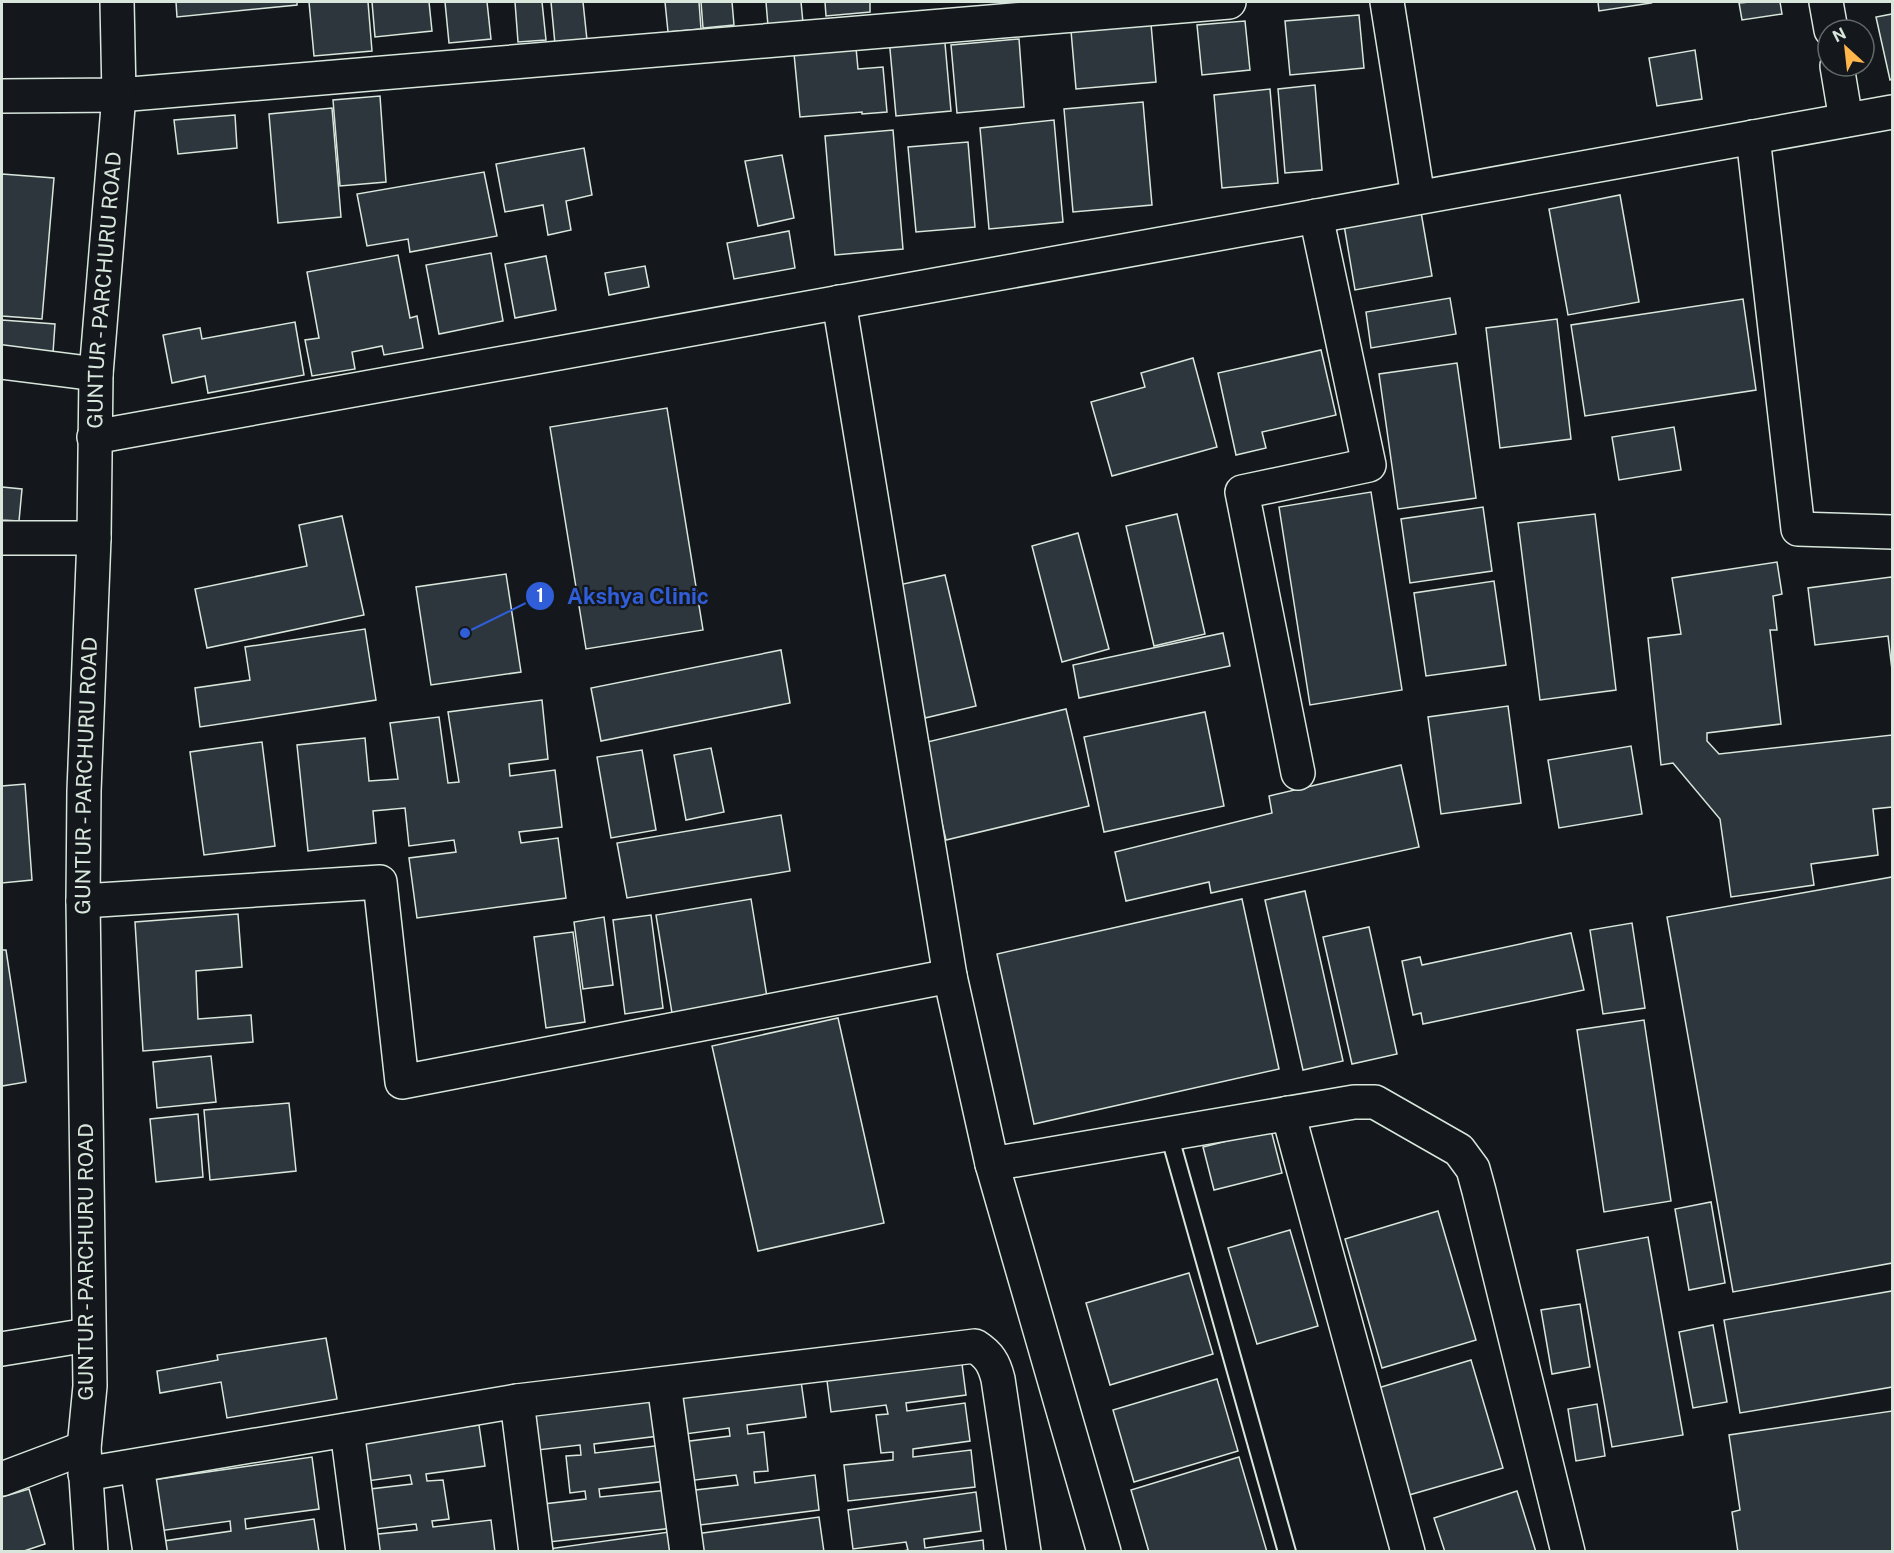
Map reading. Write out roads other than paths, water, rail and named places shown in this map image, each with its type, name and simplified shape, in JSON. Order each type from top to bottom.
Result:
[{"type":"street","name":"GUNTUR - PARCHURU ROAD","points":[[91,1551],[85,1461],[90,1386],[83,901],[84,791],[94,538],[96,374],[118,95],[117,2]]},
{"type":"street","points":[[2,96],[118,95],[1229,2]]},
{"type":"street","points":[[1387,2],[1418,197]]},
{"type":"street","points":[[1826,2],[1829,18]]},
{"type":"street","points":[[1839,78],[1846,120]]},
{"type":"street","points":[[94,436],[1893,112]]},
{"type":"street","points":[[1753,137],[1798,529],[1893,532]]},
{"type":"street","points":[[1298,773],[1242,492],[1369,465],[1316,216]]},
{"type":"street","points":[[839,302],[950,976],[992,1164],[1104,1551]]},
{"type":"street","points":[[2,362],[96,374]]},
{"type":"street","points":[[2,538],[94,538]]},
{"type":"street","points":[[83,901],[380,882],[402,1082],[950,976]]},
{"type":"street","points":[[992,1164],[1354,1102],[1375,1102],[1460,1150],[1473,1169],[1568,1551]]},
{"type":"street","points":[[1288,1113],[1408,1551]]},
{"type":"street","points":[[2,1349],[88,1335]]},
{"type":"street","points":[[2,1479],[85,1461],[137,1466],[517,1401],[975,1346],[985,1352],[993,1362],[998,1379],[1024,1551]]},
{"type":"street","points":[[664,1384],[687,1551]]},
{"type":"street","points":[[517,1401],[536,1551]]},
{"type":"street","points":[[347,1430],[363,1551]]},
{"type":"street","points":[[137,1466],[150,1551]]},
{"type":"lane","points":[[1169,1134],[1287,1551]]},
{"type":"place","name":"Akshya Clinic","points":[[465,633]]}]
